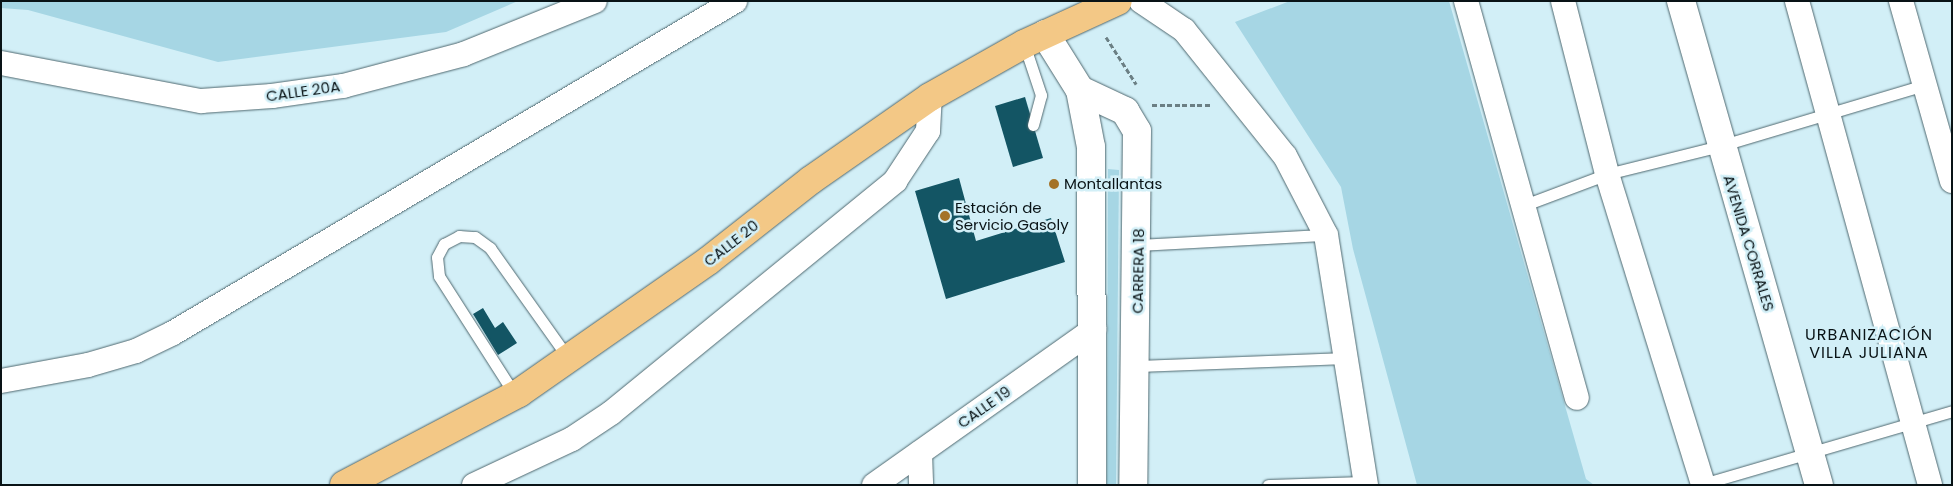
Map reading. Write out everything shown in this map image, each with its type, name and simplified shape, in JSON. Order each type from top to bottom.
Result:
[{"type":"main road","name":"CALLE 20","points":[[344,485],[516,395],[930,97],[1034,39],[1098,23],[1118,1]]},
{"type":"main road","name":"AVENIDA CORRALES","points":[[1681,1],[1720,146],[1812,451],[1819,485]]},
{"type":"main road","points":[[1034,39],[1080,90],[1091,147],[1094,329],[1092,485]]},
{"type":"main road","points":[[1080,90],[1132,100]]},
{"type":"main road","name":"CARRERA 18","points":[[1132,100],[1137,131],[1139,245],[1133,485]]},
{"type":"street","name":"CALLE 20A","points":[[1,63],[201,101],[272,96],[343,86],[464,54],[595,1]]},
{"type":"street","points":[[1,382],[96,363],[136,351],[173,333],[735,1]]},
{"type":"street","points":[[1141,1],[1184,30],[1245,110],[1285,156],[1326,236],[1348,358],[1366,483]]},
{"type":"street","points":[[1466,1],[1577,398]]},
{"type":"street","points":[[1564,1],[1607,174],[1703,484]]},
{"type":"street","points":[[1796,1],[1825,115],[1915,423],[1930,485]]},
{"type":"street","points":[[1901,1],[1952,181]]},
{"type":"street","points":[[474,485],[572,439],[610,413],[895,181],[928,131],[930,97]]},
{"type":"street","name":"CALLE 19","points":[[874,485],[1094,329]]},
{"type":"street","points":[[920,453],[921,485]]},
{"type":"lane","points":[[1033,125],[1041,95],[1034,39]]},
{"type":"lane","points":[[1522,206],[1607,174],[1720,146],[1924,85]]},
{"type":"lane","points":[[516,395],[440,276],[438,258],[444,244],[459,236],[475,236],[490,248],[568,359]]},
{"type":"lane","points":[[1139,245],[1326,236]]},
{"type":"lane","points":[[1136,366],[1348,358]]},
{"type":"lane","points":[[1703,484],[1952,411]]},
{"type":"lane","points":[[1268,485],[1366,483]]},
{"type":"path","points":[[1098,23],[1132,100],[1148,105],[1225,106],[1245,110]]},
{"type":"shaded area","points":[[1,1],[518,1],[446,32],[218,62],[28,10],[1,8]]},
{"type":"shaded area","points":[[1290,1],[1449,1],[1586,479],[1594,485],[1417,485],[1353,249],[1341,187],[1235,22]]},
{"type":"shaded area","points":[[1108,169],[1119,170],[1116,485],[1107,485]]},
{"type":"building","name":"Estación de Servicio Gasoly","points":[[1025,97],[1043,158],[1013,167],[995,106]]},
{"type":"building","points":[[959,178],[976,241],[1051,218],[1065,262],[946,299],[915,191]]},
{"type":"building","points":[[483,308],[495,328],[503,322],[517,343],[498,355],[473,314]]},
{"type":"place","name":"Montallantas","points":[[1054,184]]},
{"type":"place","name":"Estación de Servicio Gasoly","points":[[945,216]]},
{"type":"district","name":"URBANIZACIÓN VILLA JULIANA","points":[[1869,344]]}]
